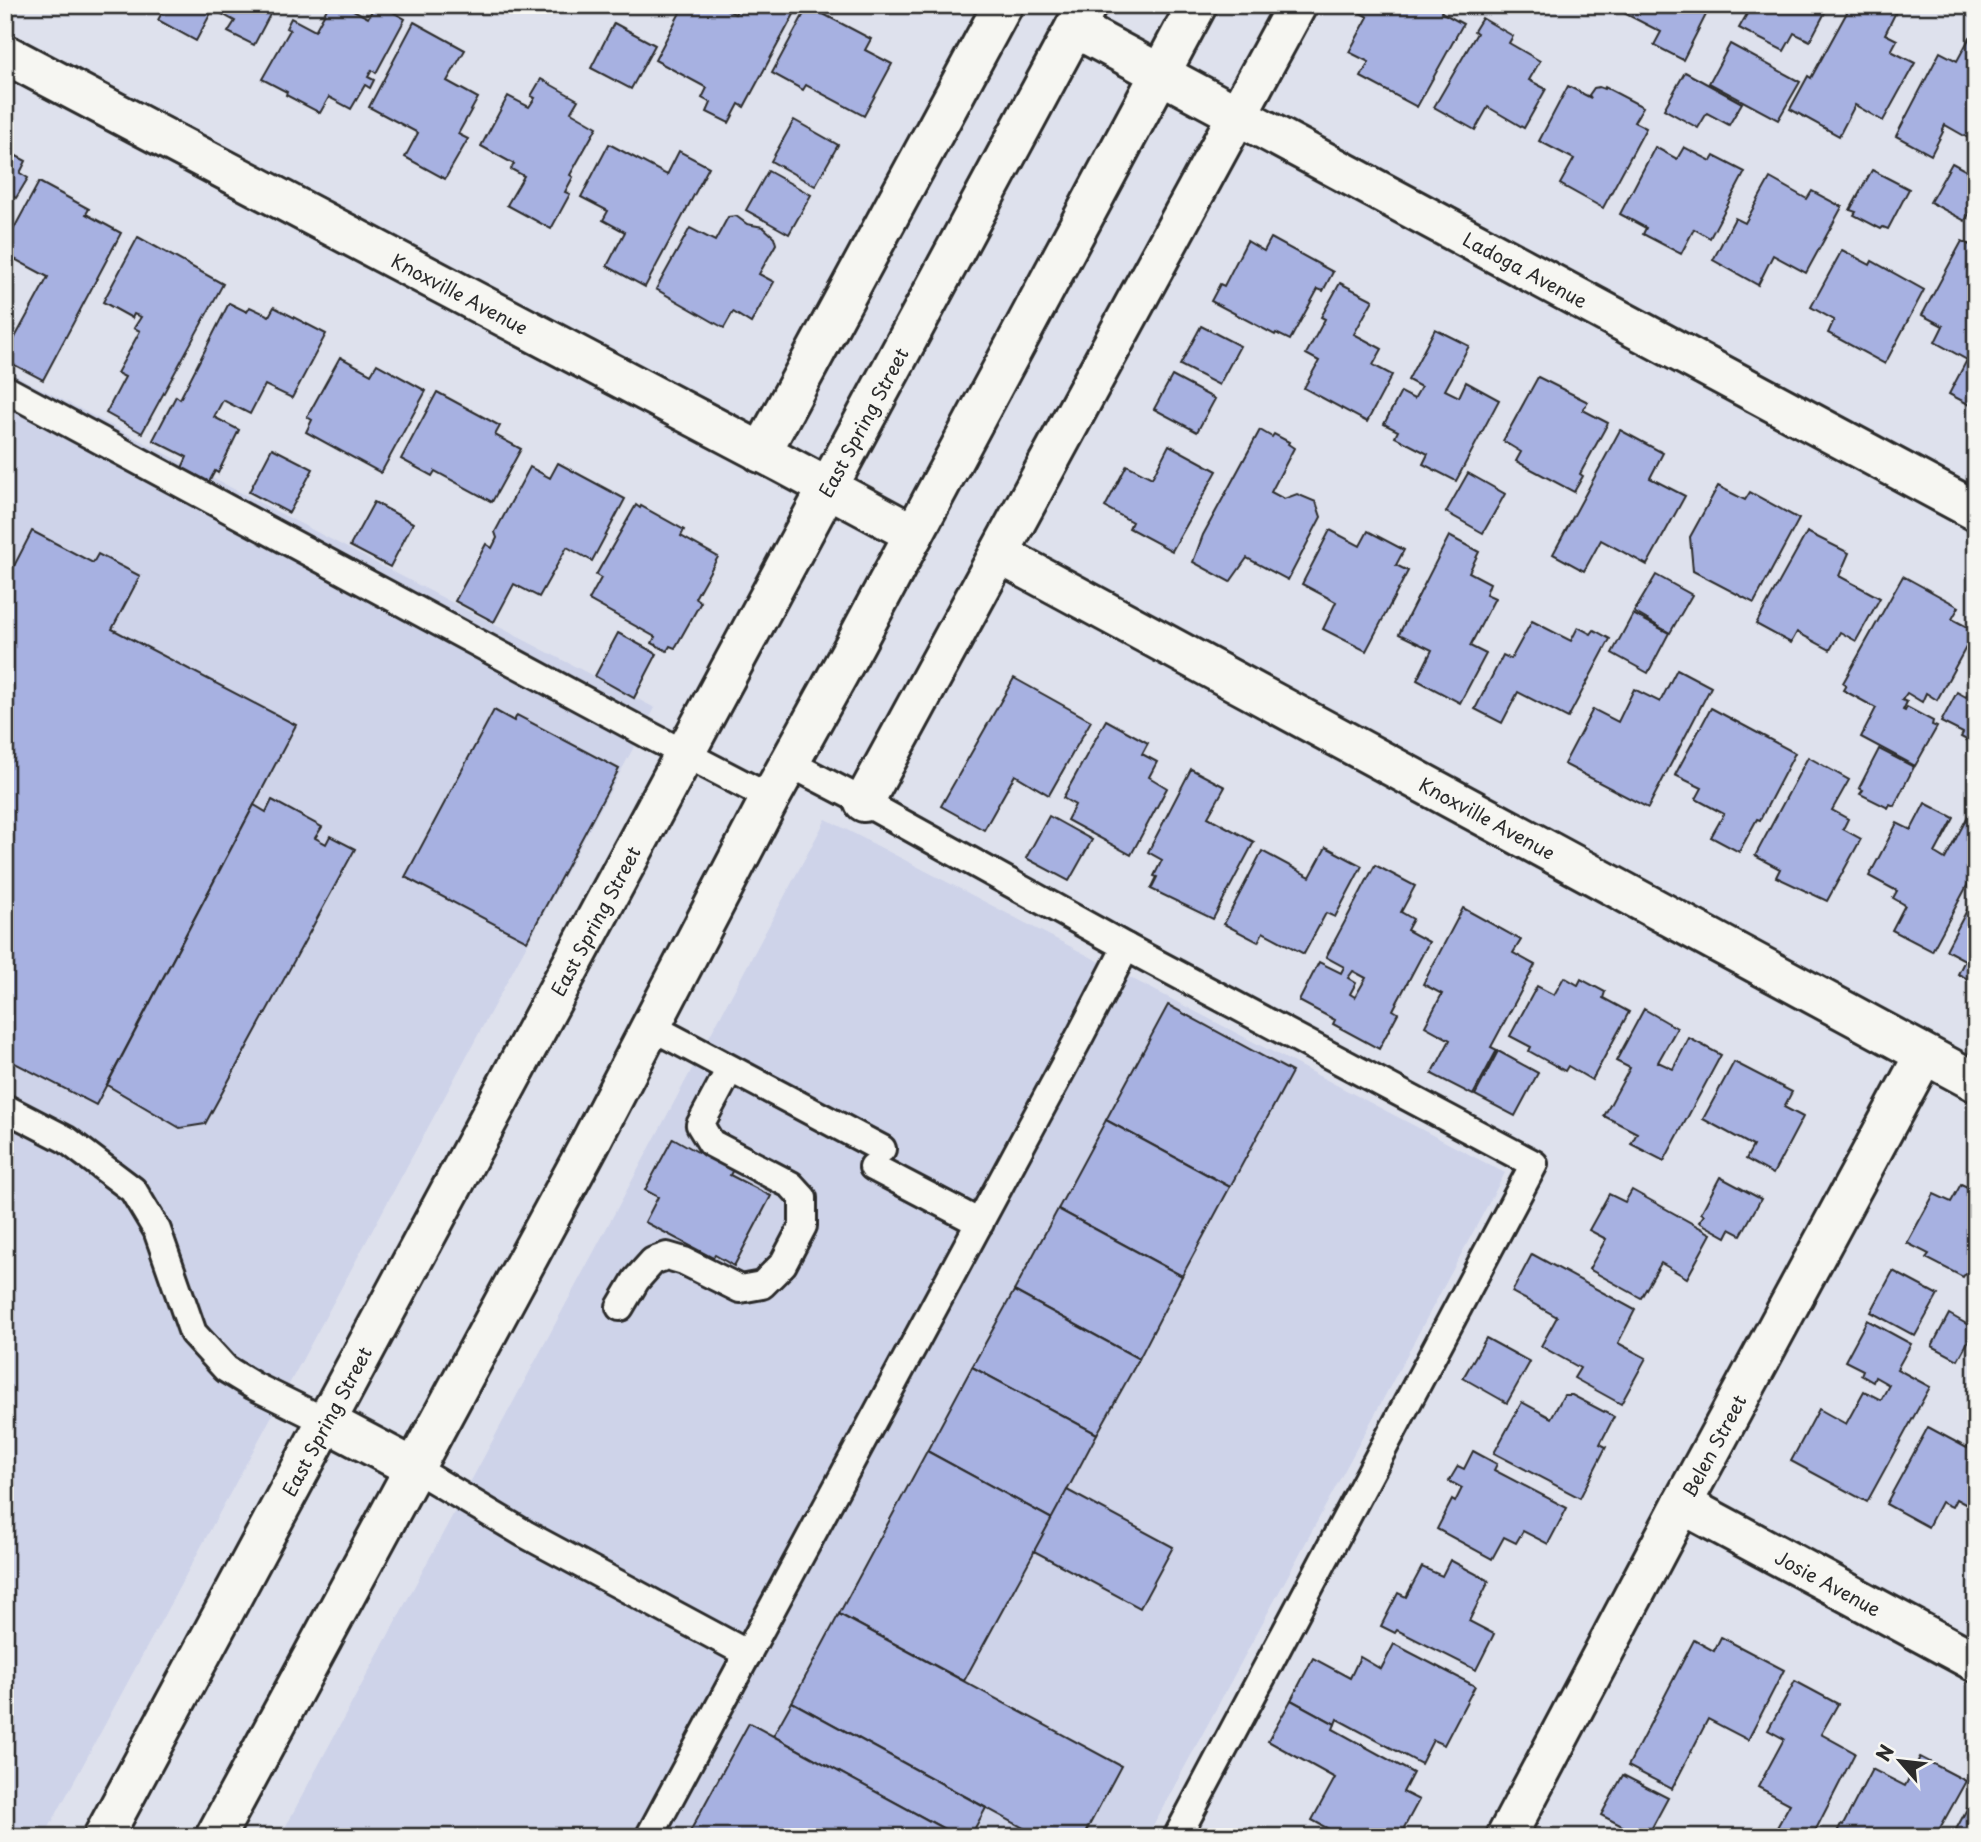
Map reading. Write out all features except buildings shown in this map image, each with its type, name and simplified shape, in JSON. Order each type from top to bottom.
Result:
[{"type":"street","points":[[761,453],[1003,5]]},
{"type":"street","points":[[215,1837],[589,1145],[770,798],[1197,5]]},
{"type":"street","points":[[864,802],[1210,165],[1240,115],[1297,5]]},
{"type":"street","name":"Ladoga Avenue","points":[[1081,17],[1161,73],[1976,511]]},
{"type":"street","name":"East Spring Street","points":[[103,1837],[1081,17]]},
{"type":"street","name":"Knoxville Avenue","points":[[5,54],[914,534]]},
{"type":"street","name":"Knoxville Avenue","points":[[999,554],[1976,1082]]},
{"type":"street","name":"Belen Street","points":[[1506,1837],[1924,1055]]},
{"type":"street","points":[[325,1421],[414,1468]]},
{"type":"street","name":"Josie Avenue","points":[[1682,1504],[1976,1662]]},
{"type":"lane","points":[[5,389],[770,798]]},
{"type":"lane","points":[[789,763],[1126,947],[1534,1164],[1177,1837]]},
{"type":"lane","points":[[649,1837],[1082,1034],[1126,947]]},
{"type":"lane","points":[[650,1026],[730,1069],[878,1158],[979,1223]]},
{"type":"lane","points":[[620,1307],[636,1280],[653,1261],[667,1256],[684,1261],[740,1289],[762,1286],[783,1264],[803,1226],[803,1198],[791,1185],[712,1143],[700,1125],[730,1069]]},
{"type":"lane","points":[[5,1108],[67,1140],[133,1190],[157,1230],[193,1333],[226,1369],[325,1421]]},
{"type":"lane","points":[[414,1468],[525,1534],[748,1654]]},
{"type":"shaded area","points":[[5,370],[655,708],[44,1837],[5,1837]]},
{"type":"shaded area","points":[[826,819],[1505,1173],[1147,1837],[280,1837]]}]
